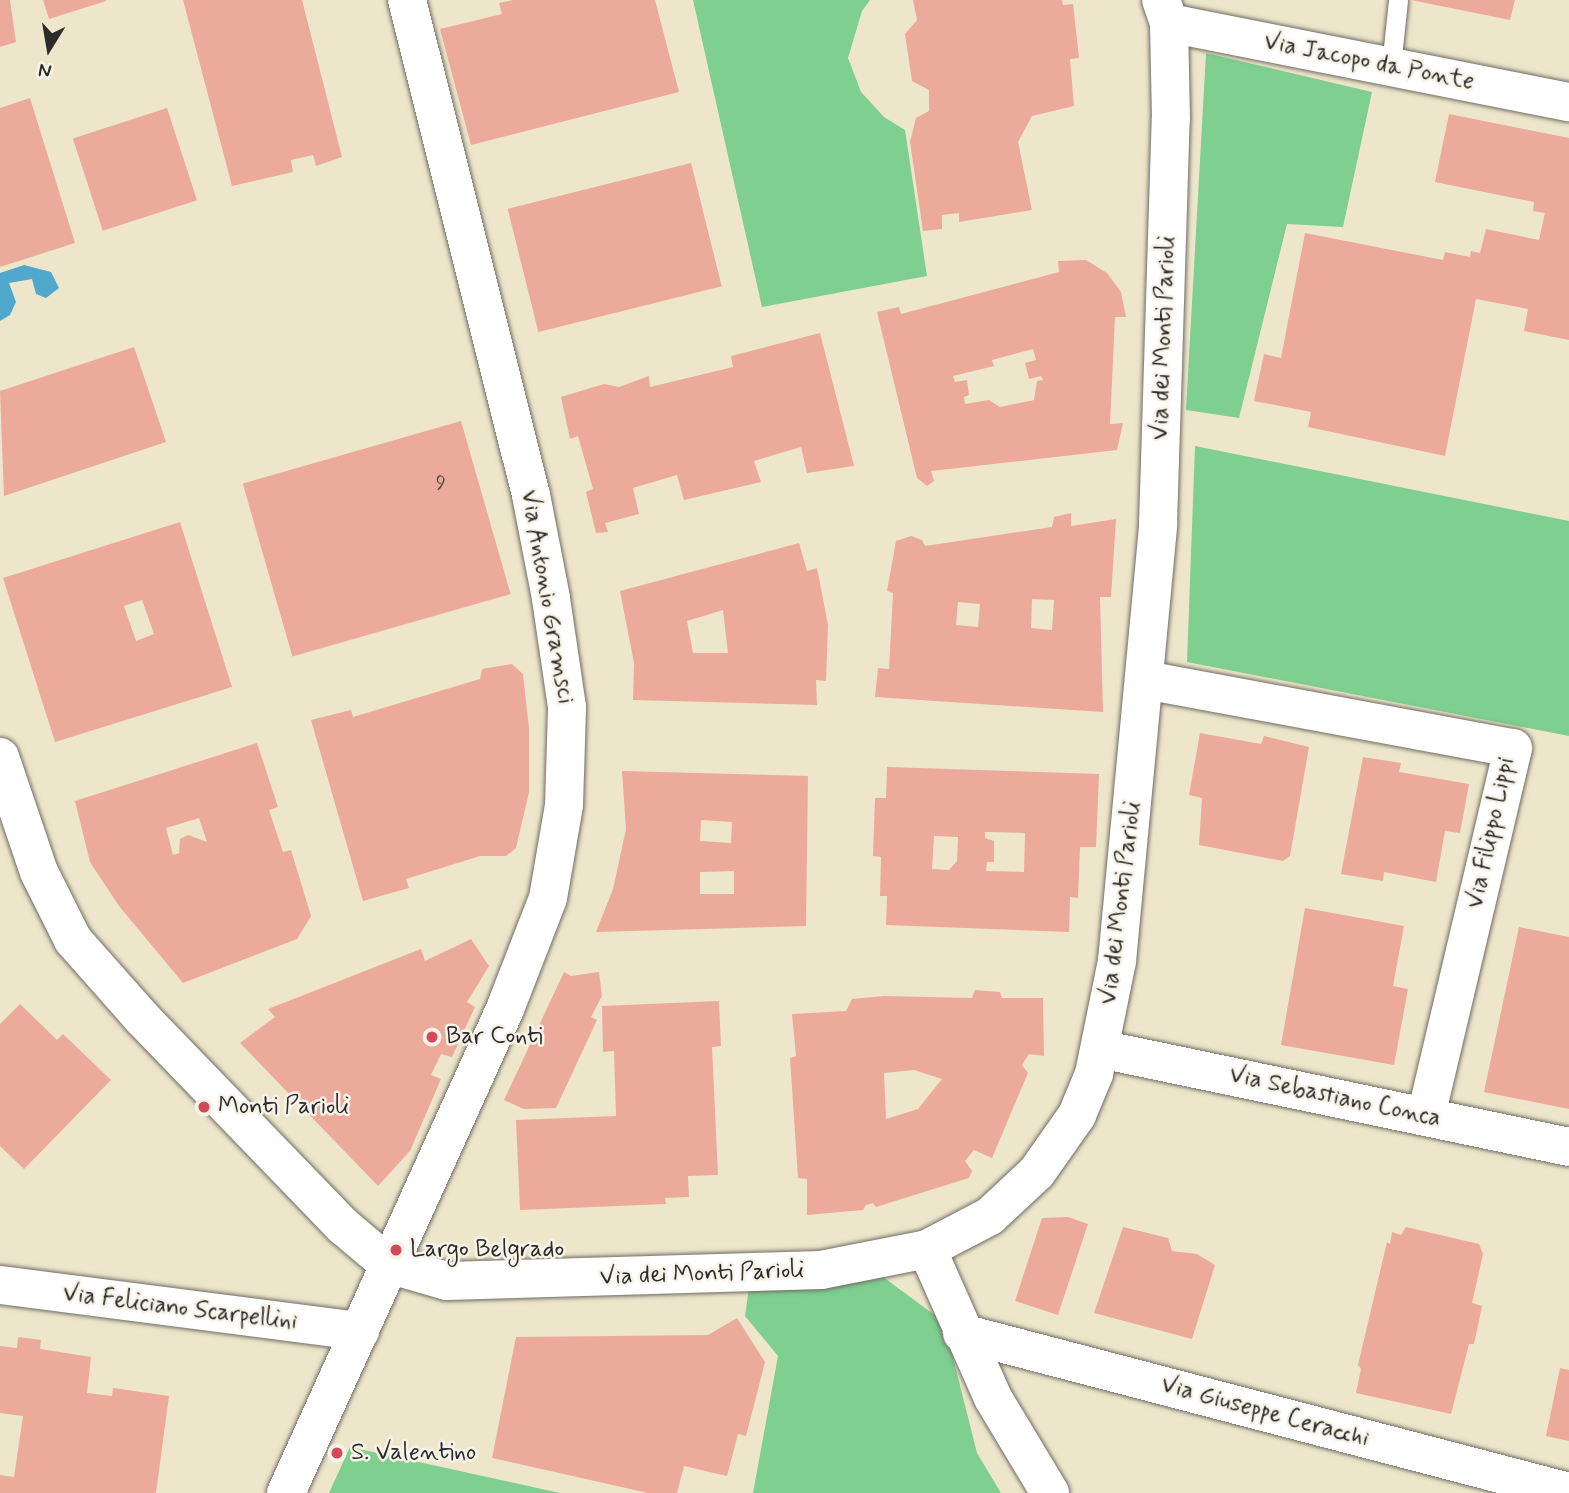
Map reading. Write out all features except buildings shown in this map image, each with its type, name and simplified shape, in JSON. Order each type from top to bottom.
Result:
[{"type":"street","name":"Via Antonio Gramsci","points":[[388,1264],[428,1182],[505,1009],[548,898],[564,805],[567,706],[531,495],[407,0]]},
{"type":"street","name":"Via Jacopo da Ponte","points":[[1165,12],[1391,65],[1569,102]]},
{"type":"street","name":"Via dei Monti Parioli","points":[[388,1264],[447,1281],[821,1270],[928,1250],[990,1216],[1037,1172],[1077,1115],[1100,1049],[1117,961],[1145,680],[1160,455],[1171,119],[1165,12]]},
{"type":"street","name":"Via Filippo Lippi","points":[[1145,680],[1513,748],[1426,1116]]},
{"type":"street","points":[[0,757],[39,872],[73,940],[142,1018],[343,1226],[388,1264],[286,1493]]},
{"type":"street","name":"Via Sebastiano Conca","points":[[1100,1049],[1569,1147]]},
{"type":"street","points":[[928,1250],[961,1333],[993,1398],[1050,1493]]},
{"type":"street","name":"Via Feliciano Scarpellini","points":[[0,1285],[360,1331]]},
{"type":"street","name":"Via Giuseppe Ceracchi","points":[[961,1333],[1569,1492]]},
{"type":"lane","points":[[1391,65],[1398,0]]},
{"type":"green space","points":[[693,0],[870,0],[862,11],[848,58],[861,92],[884,117],[905,130],[927,276],[762,307]]},
{"type":"green space","points":[[1206,53],[1372,92],[1343,227],[1287,224],[1239,418],[1186,410]]},
{"type":"green space","points":[[1195,446],[1569,521],[1569,736],[1187,662]]},
{"type":"green space","points":[[879,1274],[944,1322],[977,1453],[1001,1493],[753,1493],[778,1356],[745,1316],[749,1287]]},
{"type":"green space","points":[[350,1447],[560,1493],[329,1493]]},
{"type":"water","points":[[24,265],[51,272],[59,288],[46,298],[36,294],[32,279],[9,283],[16,302],[10,315],[0,321],[0,273]]},
{"type":"place","name":"Bar Conti","points":[[432,1037]]},
{"type":"place","name":"Monti Parioli","points":[[204,1107]]},
{"type":"place","name":"Largo Belgrado","points":[[396,1250]]},
{"type":"place","name":"S. Valentino","points":[[337,1453]]}]
